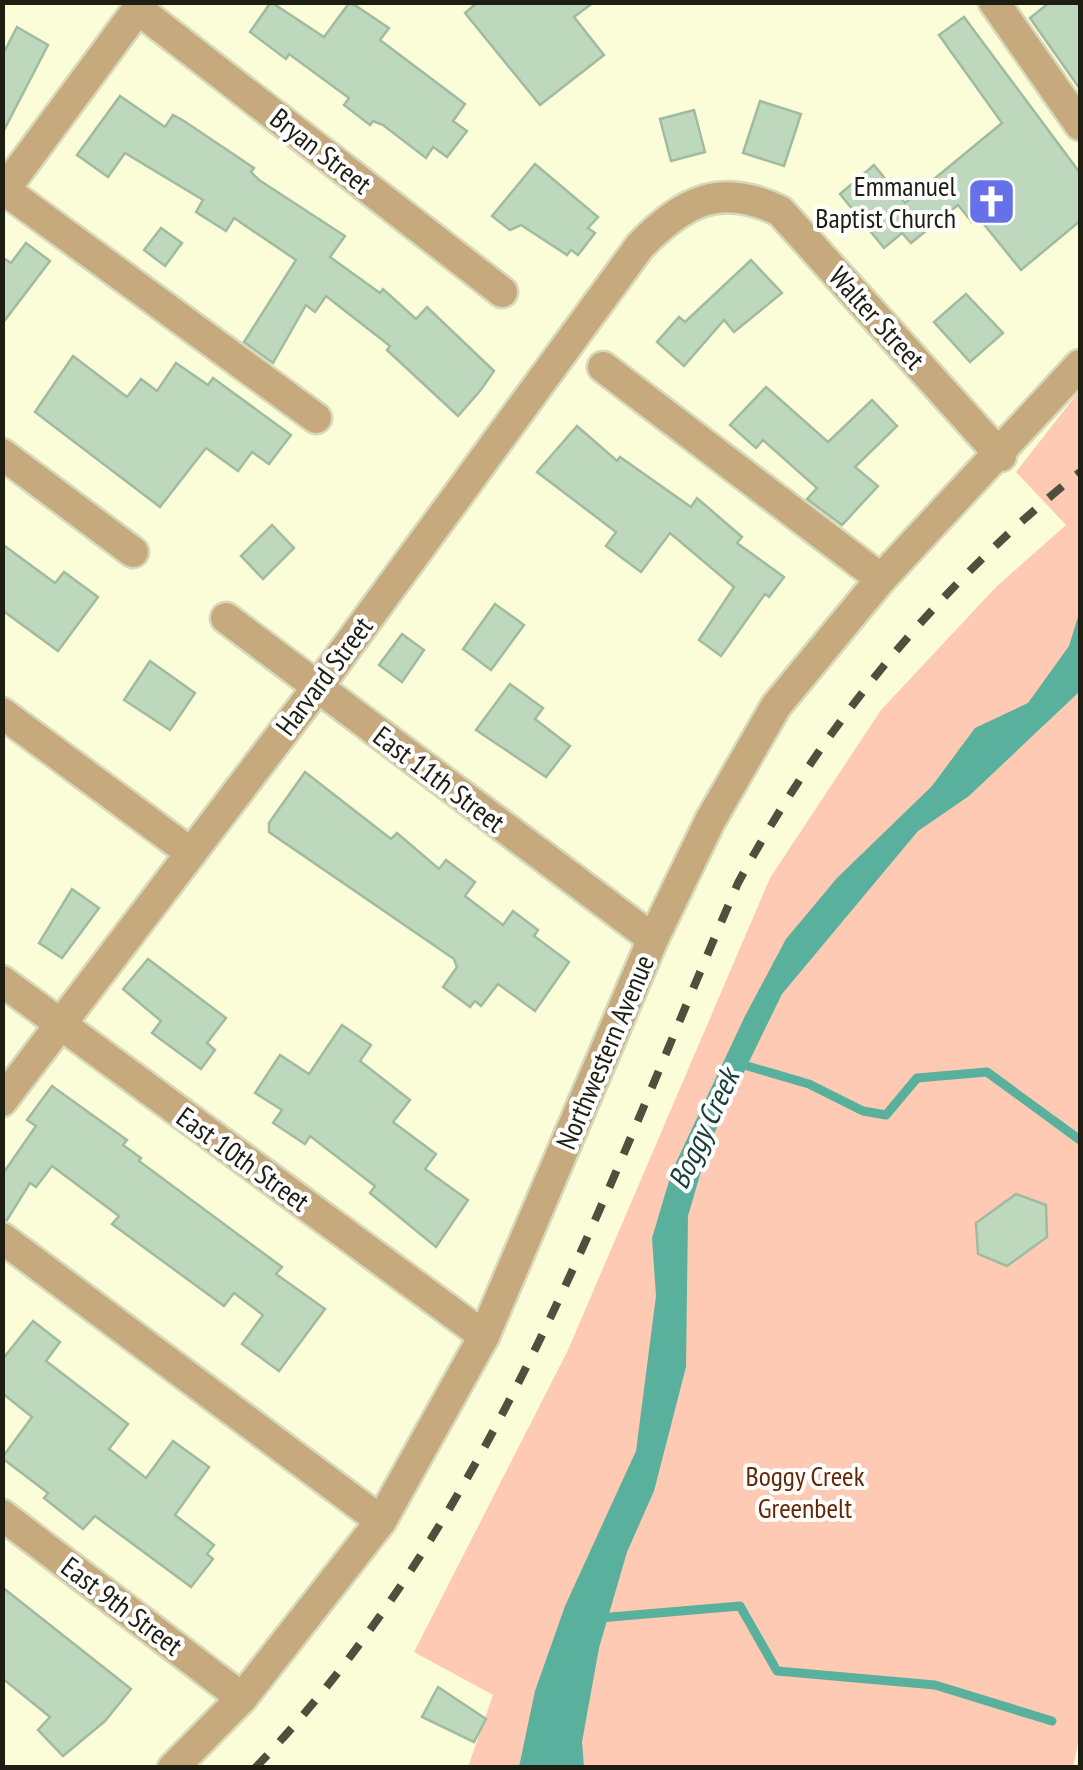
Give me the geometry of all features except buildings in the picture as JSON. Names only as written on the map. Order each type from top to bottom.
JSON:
[{"type":"street","points":[[994,2],[1080,124]]},
{"type":"street","points":[[141,6],[3,191],[316,418]]},
{"type":"street","name":"Bryan Street","points":[[141,6],[502,292]]},
{"type":"street","name":"Walter Street","points":[[640,246],[689,205],[724,195],[755,198],[780,211],[1001,456]]},
{"type":"street","name":"Harvard Street","points":[[2,1101],[317,688],[640,246]]},
{"type":"street","name":"Northwestern Avenue","points":[[173,1768],[242,1698],[381,1521],[484,1336],[653,939],[710,820],[776,706],[881,580],[1001,456],[1080,365]]},
{"type":"street","points":[[603,367],[881,580]]},
{"type":"street","points":[[2,454],[133,552]]},
{"type":"street","name":"East 11th Street","points":[[226,618],[653,939]]},
{"type":"street","points":[[2,713],[190,853]]},
{"type":"street","name":"East 10th Street","points":[[2,982],[484,1336]]},
{"type":"street","points":[[2,1238],[381,1521]]},
{"type":"street","name":"East 9th Street","points":[[2,1514],[242,1698]]},
{"type":"green space","name":"Boggy Creek Greenbelt","points":[[1080,390],[1080,1734],[1073,1767],[468,1767],[493,1695],[414,1652],[568,1350],[770,878],[881,710],[996,587],[1066,525],[1016,472]]},
{"type":"water","name":"Boggy Creek","points":[[1080,610],[1078,693],[969,796],[918,831],[782,994],[709,1144],[688,1216],[686,1367],[654,1491],[627,1552],[599,1648],[582,1742],[584,1767],[519,1767],[535,1691],[565,1606],[636,1451],[656,1296],[652,1238],[672,1171],[745,1016],[786,939],[837,878],[932,786],[975,728],[1028,703],[1069,646]]},
{"type":"waterway","name":"Boggy Creek","points":[[737,1063],[809,1084],[863,1111],[886,1115],[917,1078],[987,1072],[1080,1140]]},
{"type":"waterway","points":[[599,1618],[740,1606],[777,1671],[935,1685],[1052,1721]]},
{"type":"railway","points":[[255,1768],[338,1672],[412,1569],[477,1461],[536,1348],[589,1233],[738,883],[772,824],[888,660],[979,562],[1080,472]]},
{"type":"place","name":"Emmanuel Baptist Church","points":[[991,202]]}]
